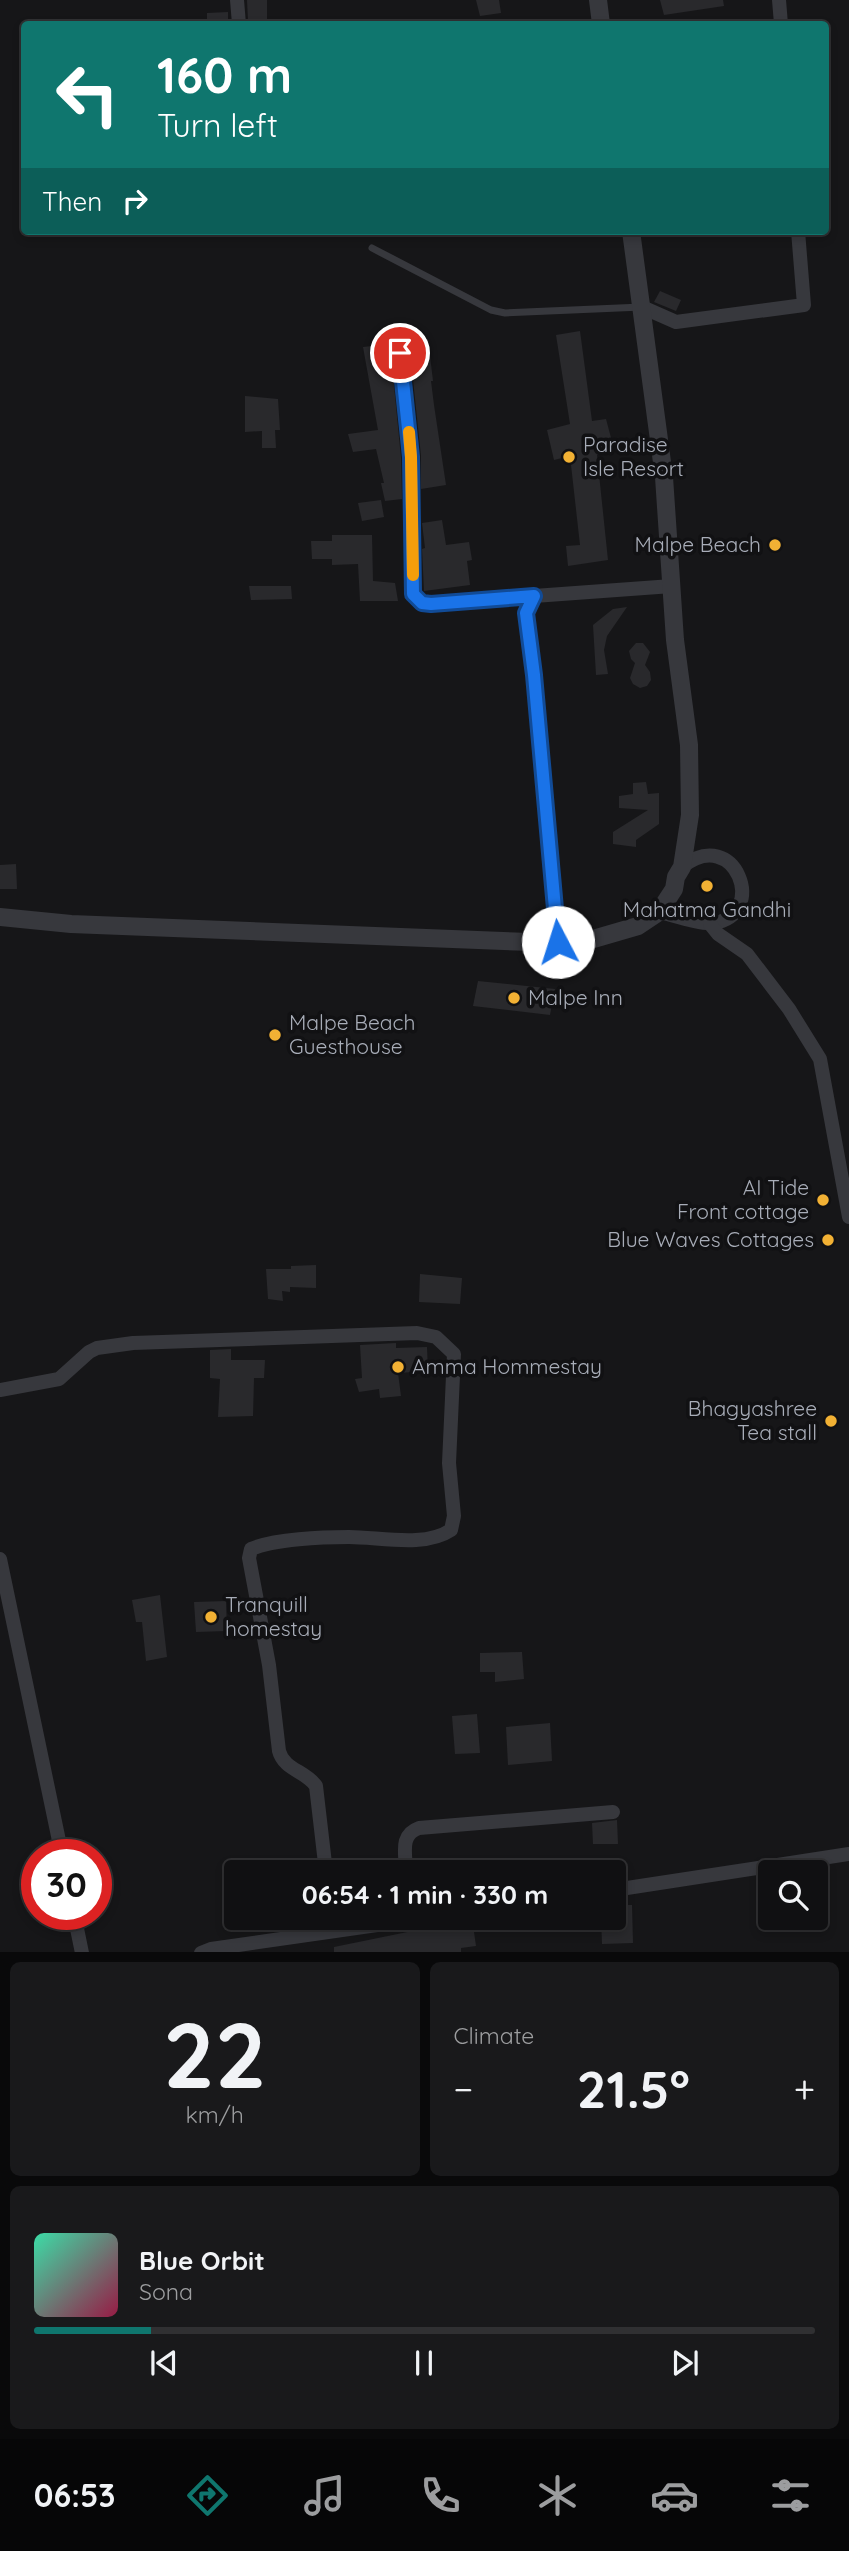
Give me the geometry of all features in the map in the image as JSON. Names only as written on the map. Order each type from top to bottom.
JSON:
[{"type":"street","points":[[237,0],[239,21]]},
{"type":"street","points":[[598,0],[601,21]]},
{"type":"street","points":[[779,0],[782,21]]},
{"type":"street","points":[[632,235],[664,477],[675,640],[689,745],[690,815],[682,867]]},
{"type":"street","points":[[642,307],[676,323],[804,305],[797,235]]},
{"type":"street","points":[[398,330],[411,457],[413,594],[422,603],[671,586]]},
{"type":"street","points":[[534,596],[526,613],[558,942]]},
{"type":"street","points":[[689,918],[676,900],[674,889],[676,877],[682,867],[702,856],[726,859],[740,876],[742,897],[731,916],[710,924]]},
{"type":"street","points":[[0,917],[71,924],[583,942],[638,926],[659,912],[674,889]]},
{"type":"street","points":[[659,912],[710,924],[718,934],[747,954],[789,1009],[820,1059],[849,1217]]},
{"type":"street","points":[[0,1390],[60,1379],[97,1348],[133,1343],[417,1333],[436,1337],[454,1354],[449,1463],[454,1516],[451,1530],[443,1535],[416,1540],[345,1537],[264,1544],[251,1549],[249,1558],[269,1665],[279,1751],[282,1761],[309,1778],[316,1786],[325,1860]]},
{"type":"street","points":[[0,1559],[59,1839]]},
{"type":"street","points":[[406,1860],[405,1838],[409,1832],[419,1828],[613,1812]]},
{"type":"street","points":[[626,1887],[849,1854]]},
{"type":"street","points":[[77,1930],[82,1952]]},
{"type":"street","points":[[201,1952],[307,1930]]},
{"type":"lane","points":[[372,248],[491,310],[505,313],[642,307]]},
{"type":"building","points":[[247,0],[267,0],[267,20],[248,21]]},
{"type":"building","points":[[476,0],[499,0],[501,13],[480,16]]},
{"type":"building","points":[[660,0],[723,0],[724,6],[664,15]]},
{"type":"building","points":[[228,12],[228,21],[207,21],[207,13]]},
{"type":"building","points":[[660,291],[681,300],[676,311],[654,302]]},
{"type":"building","points":[[580,331],[592,421],[606,419],[614,449],[597,455],[608,560],[568,566],[566,546],[580,545],[570,456],[554,460],[547,430],[570,424],[556,335]]},
{"type":"building","points":[[428,339],[431,381],[446,485],[421,489],[421,456],[409,341]]},
{"type":"building","points":[[390,344],[401,458],[402,499],[385,501],[376,449],[353,452],[348,434],[378,430],[363,347]]},
{"type":"building","points":[[245,396],[278,399],[280,430],[275,430],[276,448],[262,448],[262,431],[245,432]]},
{"type":"building","points":[[381,500],[384,517],[362,521],[358,503]]},
{"type":"building","points":[[442,520],[446,545],[469,542],[472,560],[467,561],[470,585],[424,591],[422,549],[425,548],[422,523]]},
{"type":"building","points":[[332,535],[372,535],[373,581],[395,583],[398,601],[360,601],[358,564],[332,565],[332,559],[312,559],[311,541],[332,541]]},
{"type":"building","points":[[249,586],[291,586],[292,599],[251,600]]},
{"type":"building","points":[[627,607],[607,636],[604,650],[608,674],[596,675],[593,625],[613,609]]},
{"type":"building","points":[[636,643],[643,643],[650,652],[645,665],[651,680],[647,686],[640,688],[633,684],[630,678],[635,663],[629,651]]},
{"type":"building","points":[[646,782],[648,794],[659,793],[659,824],[636,840],[636,847],[613,844],[613,832],[648,810],[619,808],[619,796],[633,794],[633,783]]},
{"type":"building","points":[[16,864],[17,889],[0,889],[0,865]]},
{"type":"building","name":"Malpe Inn","points":[[478,981],[555,989],[550,1015],[473,1006]]},
{"type":"building","points":[[316,1265],[316,1288],[290,1287],[290,1292],[282,1291],[283,1301],[268,1299],[266,1269]]},
{"type":"building","points":[[420,1274],[462,1278],[460,1304],[419,1302]]},
{"type":"building","points":[[396,1343],[396,1348],[427,1347],[428,1371],[398,1373],[401,1396],[380,1398],[379,1389],[359,1392],[355,1379],[362,1378],[360,1345]]},
{"type":"building","points":[[231,1349],[231,1360],[265,1360],[264,1378],[254,1378],[253,1416],[218,1417],[220,1379],[210,1378],[210,1350]]},
{"type":"building","points":[[160,1595],[167,1657],[146,1661],[142,1622],[136,1622],[132,1600]]},
{"type":"building","name":"Tranquill homestay","points":[[226,1601],[227,1631],[196,1632],[194,1602]]},
{"type":"building","points":[[522,1652],[524,1679],[495,1682],[495,1672],[480,1672],[480,1653]]},
{"type":"building","points":[[477,1714],[480,1753],[455,1754],[452,1716]]},
{"type":"building","points":[[550,1723],[552,1761],[508,1765],[506,1727]]},
{"type":"building","points":[[617,1820],[618,1844],[593,1844],[592,1823]]},
{"type":"building","points":[[626,1905],[632,1905],[633,1943],[602,1944],[601,1930],[626,1930]]},
{"type":"building","points":[[417,1930],[474,1930],[476,1946],[461,1948],[461,1952],[334,1952],[334,1947]]},
{"type":"slow traffic","points":[[409,432],[413,575]]},
{"type":"place","name":"Paradise Isle Resort","points":[[569,457]]},
{"type":"place","name":"Malpe Beach","points":[[775,545]]},
{"type":"place","name":"Mahatma Gandhi","points":[[707,886]]},
{"type":"place","name":"Malpe Inn","points":[[514,998]]},
{"type":"place","name":"Malpe Beach Guesthouse","points":[[275,1035]]},
{"type":"place","name":"AI Tide Front cottage","points":[[823,1200]]},
{"type":"place","name":"Blue Waves Cottages","points":[[828,1240]]},
{"type":"place","name":"Amma Hommestay","points":[[398,1367]]},
{"type":"place","name":"Bhagyashree Tea stall","points":[[831,1421]]},
{"type":"place","name":"Tranquill homestay","points":[[211,1617]]},
{"type":"route","points":[[400,353],[411,457],[413,594],[422,603],[431,604],[534,596],[526,613],[558,942]]}]
